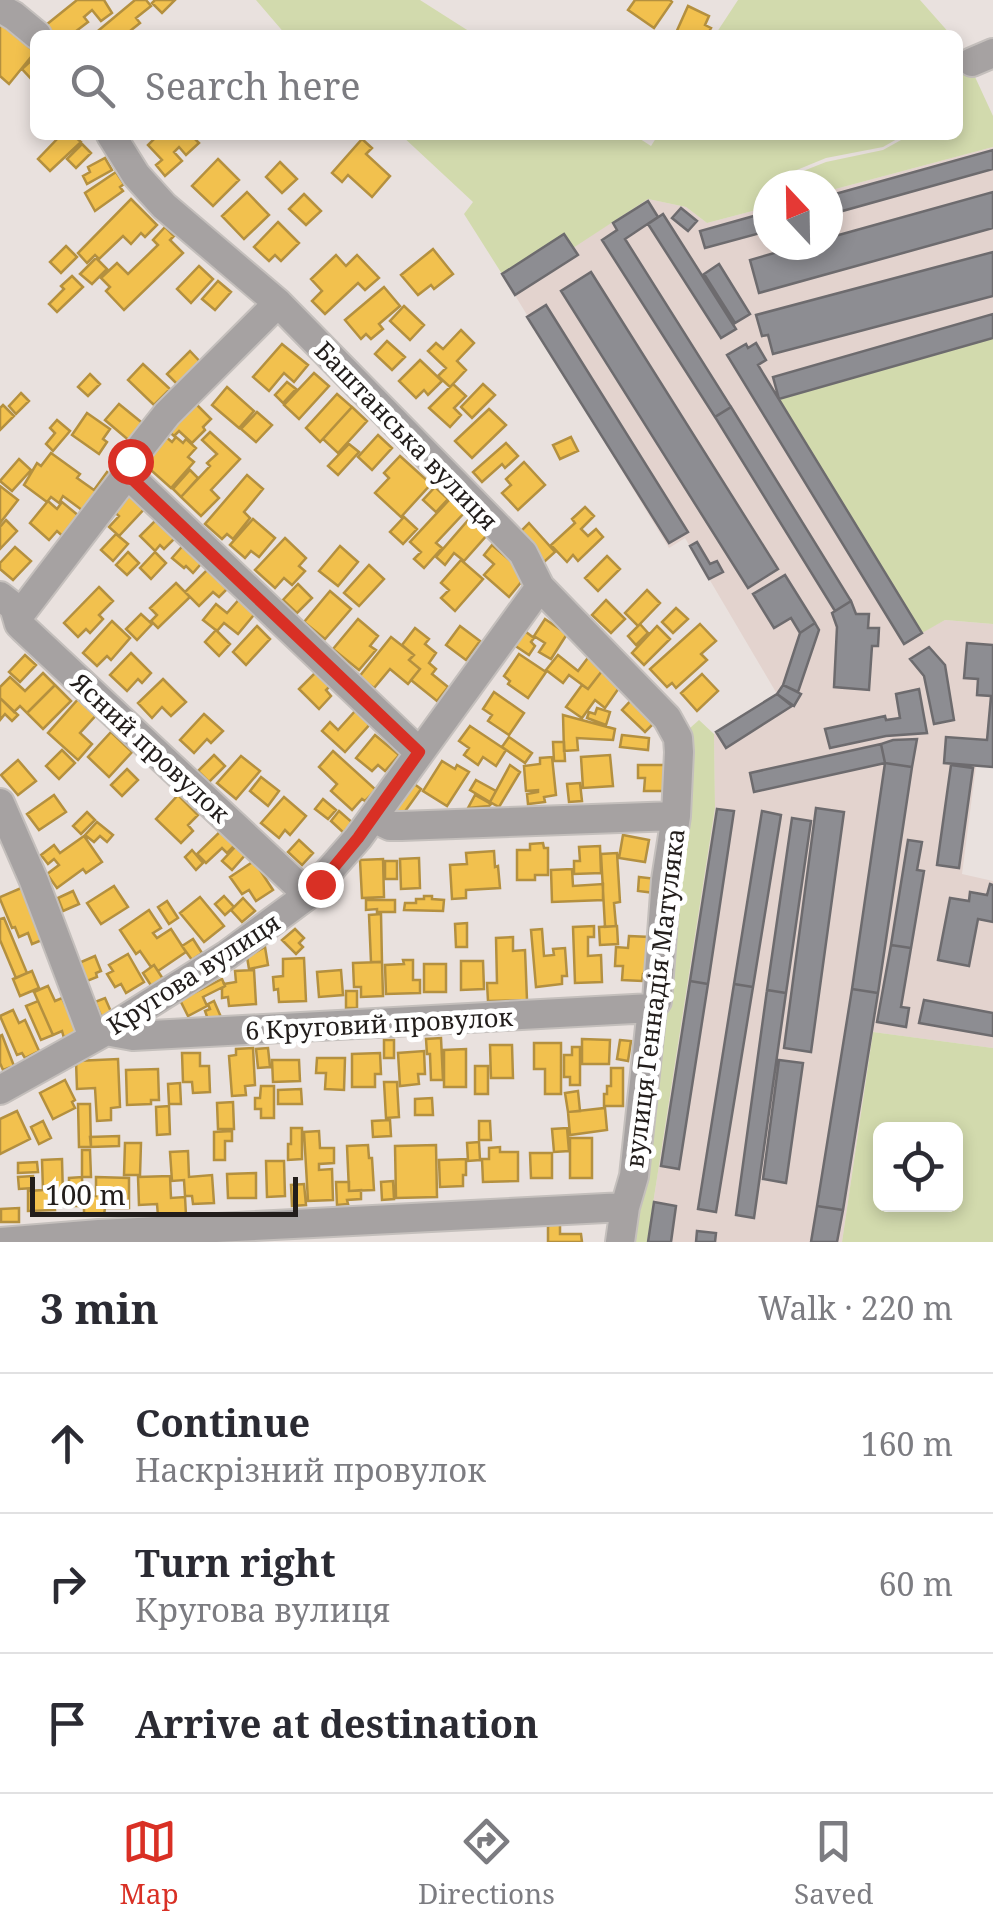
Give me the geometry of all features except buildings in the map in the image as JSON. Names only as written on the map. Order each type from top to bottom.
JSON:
[{"type":"street","points":[[0,8],[30,30]]},
{"type":"street","name":"Баштанська вулиця","points":[[114,140],[136,176],[164,206],[278,302],[523,553],[540,587],[667,718],[678,738],[679,752]]},
{"type":"street","points":[[9,607],[122,481],[130,461],[167,414],[278,302]]},
{"type":"street","points":[[125,472],[419,752]]},
{"type":"street","name":"Кругова вулиця","points":[[0,1090],[228,955],[308,895],[358,838],[540,587]]},
{"type":"street","name":"Ясний провулок","points":[[9,607],[23,628],[308,895]]},
{"type":"street","name":"вулиця Геннадія Матуляка","points":[[620,1242],[634,1176],[652,1008],[657,1001],[679,752]]},
{"type":"street","points":[[0,803],[99,1034]]},
{"type":"street","points":[[373,818],[390,826],[401,826],[676,816]]},
{"type":"street","points":[[0,875],[29,870]]},
{"type":"street","name":"6 Круговий провулок","points":[[99,1034],[133,1036],[652,1008]]},
{"type":"street","points":[[0,1242],[625,1207]]},
{"type":"shaded area","points":[[993,147],[993,338],[780,400],[922,632],[945,620],[993,624],[993,767],[976,766],[962,874],[993,881],[993,1048],[873,1032],[842,1242],[647,1242],[715,808],[714,734],[777,694],[685,538],[669,548],[502,274],[564,234],[573,247],[648,199],[686,207],[707,223],[753,211],[753,260],[843,260],[843,187]]},
{"type":"green space","points":[[256,0],[420,0],[467,30],[282,30]]},
{"type":"green space","points":[[738,0],[920,0],[947,30],[718,30]]},
{"type":"green space","points":[[970,66],[993,116],[993,147],[843,187],[843,170],[806,170],[883,150],[901,140],[963,140],[963,70]]},
{"type":"green space","points":[[406,140],[642,140],[651,146],[655,140],[895,140],[883,147],[826,158],[797,170],[753,170],[753,211],[707,223],[686,207],[648,199],[573,248],[564,235],[502,274],[464,214],[473,202]]},
{"type":"green space","points":[[993,338],[993,624],[945,620],[922,633],[779,399]]},
{"type":"green space","points":[[699,720],[714,734],[715,808],[647,1242],[627,1242],[681,736]]},
{"type":"green space","points":[[873,1032],[993,1048],[993,1242],[842,1242]]},
{"type":"route","points":[[130,461],[125,472],[419,752],[320,884]]}]
